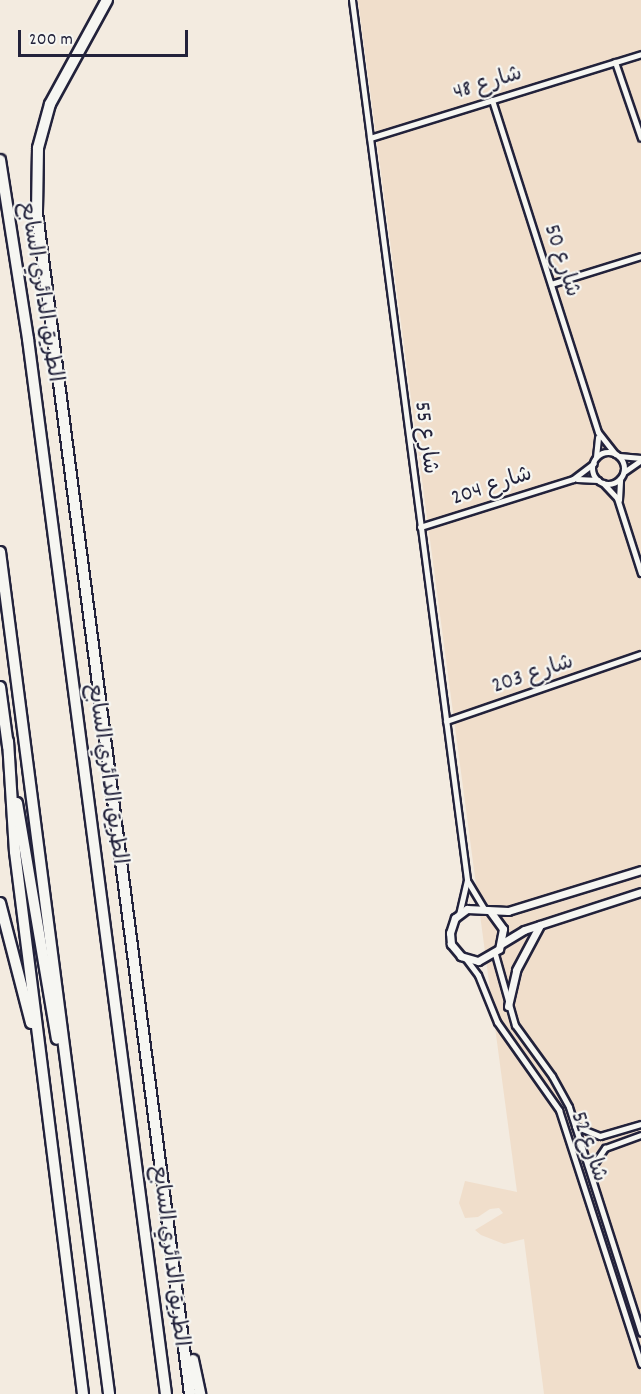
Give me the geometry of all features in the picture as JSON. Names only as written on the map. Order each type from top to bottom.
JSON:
[{"type":"highway","points":[[107,0],[51,104],[38,148],[37,213],[180,1298],[190,1394]]},
{"type":"highway","name":"الطريق الدائري السابع","points":[[0,160],[28,339],[166,1394]]},
{"type":"highway","points":[[0,552],[109,1394]]},
{"type":"highway","points":[[0,687],[52,1018],[70,1095]]},
{"type":"highway","points":[[8,741],[15,852],[83,1394]]},
{"type":"highway","points":[[0,903],[43,1082]]},
{"type":"highway","points":[[149,1254],[173,1394]]},
{"type":"highway","points":[[180,1298],[200,1394]]},
{"type":"street","name":"شارع 55","points":[[352,0],[467,880],[459,914]]},
{"type":"street","name":"شارع 48","points":[[370,138],[641,54]]},
{"type":"street","points":[[615,62],[641,138]]},
{"type":"street","name":"شارع 50","points":[[492,100],[598,432],[617,455]]},
{"type":"street","points":[[551,284],[641,256]]},
{"type":"street","name":"شارع 50","points":[[598,432],[595,461],[601,482]]},
{"type":"street","points":[[595,461],[605,453],[641,459]]},
{"type":"street","points":[[617,455],[622,476],[619,504]]},
{"type":"street","points":[[622,476],[641,459]]},
{"type":"street","name":"شارع 204","points":[[420,527],[573,479],[595,461]]},
{"type":"street","name":"شارع 204","points":[[573,479],[601,482],[622,476]]},
{"type":"street","points":[[601,482],[619,504],[641,573]]},
{"type":"street","name":"شارع 203","points":[[631,661],[641,654]]},
{"type":"street","name":"شارع 203","points":[[446,721],[631,661],[641,660]]},
{"type":"street","points":[[641,870],[515,909],[459,914],[450,928],[450,938],[457,953],[466,959],[478,961],[495,954],[501,944],[540,924],[641,892]]},
{"type":"street","name":"شارع 55","points":[[467,880],[487,910]]},
{"type":"street","points":[[487,910],[500,922],[501,944]]},
{"type":"street","points":[[508,1006],[516,970],[540,924]]},
{"type":"street","name":"شارع 52","points":[[495,954],[508,1006],[522,1037],[561,1091],[575,1126],[641,1333]]},
{"type":"street","name":"شارع 52","points":[[466,959],[478,975],[497,1022],[559,1110],[641,1364]]},
{"type":"street","points":[[575,1126],[600,1136],[641,1124]]},
{"type":"street","points":[[590,1172],[604,1148],[641,1134]]},
{"type":"shaded area","points":[[358,0],[641,0],[641,1394],[544,1394],[524,1239],[504,1244],[481,1235],[475,1230],[503,1213],[499,1208],[490,1209],[478,1217],[465,1218],[459,1203],[465,1181],[517,1192]]}]
